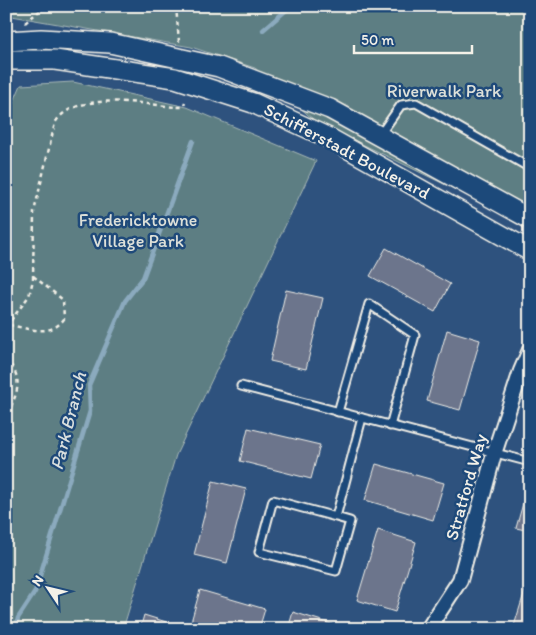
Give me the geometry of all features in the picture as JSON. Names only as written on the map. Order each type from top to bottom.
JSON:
[{"type":"main road","name":"Schifferstadt Boulevard","points":[[6,41],[41,39],[110,43],[219,67],[330,109],[530,220]]},
{"type":"main road","name":"Schifferstadt Boulevard","points":[[6,60],[55,60],[175,78],[253,102],[331,139],[530,250]]},
{"type":"street","name":"Stratford Way","points":[[428,629],[460,580],[494,454],[521,371],[530,350]]},
{"type":"lane","points":[[379,137],[401,105],[416,103],[530,168]]},
{"type":"lane","points":[[338,412],[369,304],[415,335],[390,426]]},
{"type":"lane","points":[[242,386],[530,462]]},
{"type":"lane","points":[[336,517],[362,418]]},
{"type":"lane","points":[[273,500],[336,517],[350,521],[336,571],[259,552],[273,500]]},
{"type":"path","points":[[23,25],[45,6]]},
{"type":"path","points":[[176,6],[179,44]]},
{"type":"path","points":[[33,276],[62,300],[64,319],[58,327],[46,331],[7,326],[29,296],[33,276],[34,212],[53,131],[61,114],[72,107],[88,103],[122,102],[183,107],[185,102]]},
{"type":"path","points":[[6,359],[18,379],[18,387],[6,418]]},
{"type":"green space","name":"Riverwalk Park","points":[[6,6],[530,6],[530,226],[315,121],[255,68],[191,47],[6,15]]},
{"type":"green space","name":"Fredericktowne Village Park","points":[[73,82],[187,107],[316,161],[176,455],[123,629],[6,629],[6,120],[21,85]]},
{"type":"building","points":[[386,248],[450,284],[435,312],[370,276]]},
{"type":"building","points":[[286,290],[323,298],[306,369],[270,361]]},
{"type":"building","points":[[447,330],[480,340],[460,410],[427,401]]},
{"type":"building","points":[[248,428],[320,445],[311,479],[240,461]]},
{"type":"building","points":[[376,464],[444,483],[433,520],[365,500]]},
{"type":"building","points":[[213,481],[246,489],[227,563],[194,555]]},
{"type":"building","points":[[526,493],[530,493],[530,531],[516,528]]},
{"type":"building","points":[[378,530],[416,542],[395,612],[357,600]]},
{"type":"building","points":[[527,584],[530,584],[530,629],[513,629]]},
{"type":"building","points":[[200,590],[265,609],[259,629],[189,629]]},
{"type":"building","points":[[293,612],[338,626],[338,629],[288,629]]},
{"type":"building","points":[[144,615],[179,626],[179,629],[140,629]]},
{"type":"waterway","name":"Park Branch","points":[[263,30],[291,6]]},
{"type":"waterway","name":"Park Branch","points":[[16,629],[18,618],[35,592],[90,411],[89,385],[125,301],[143,278],[193,141]]}]
